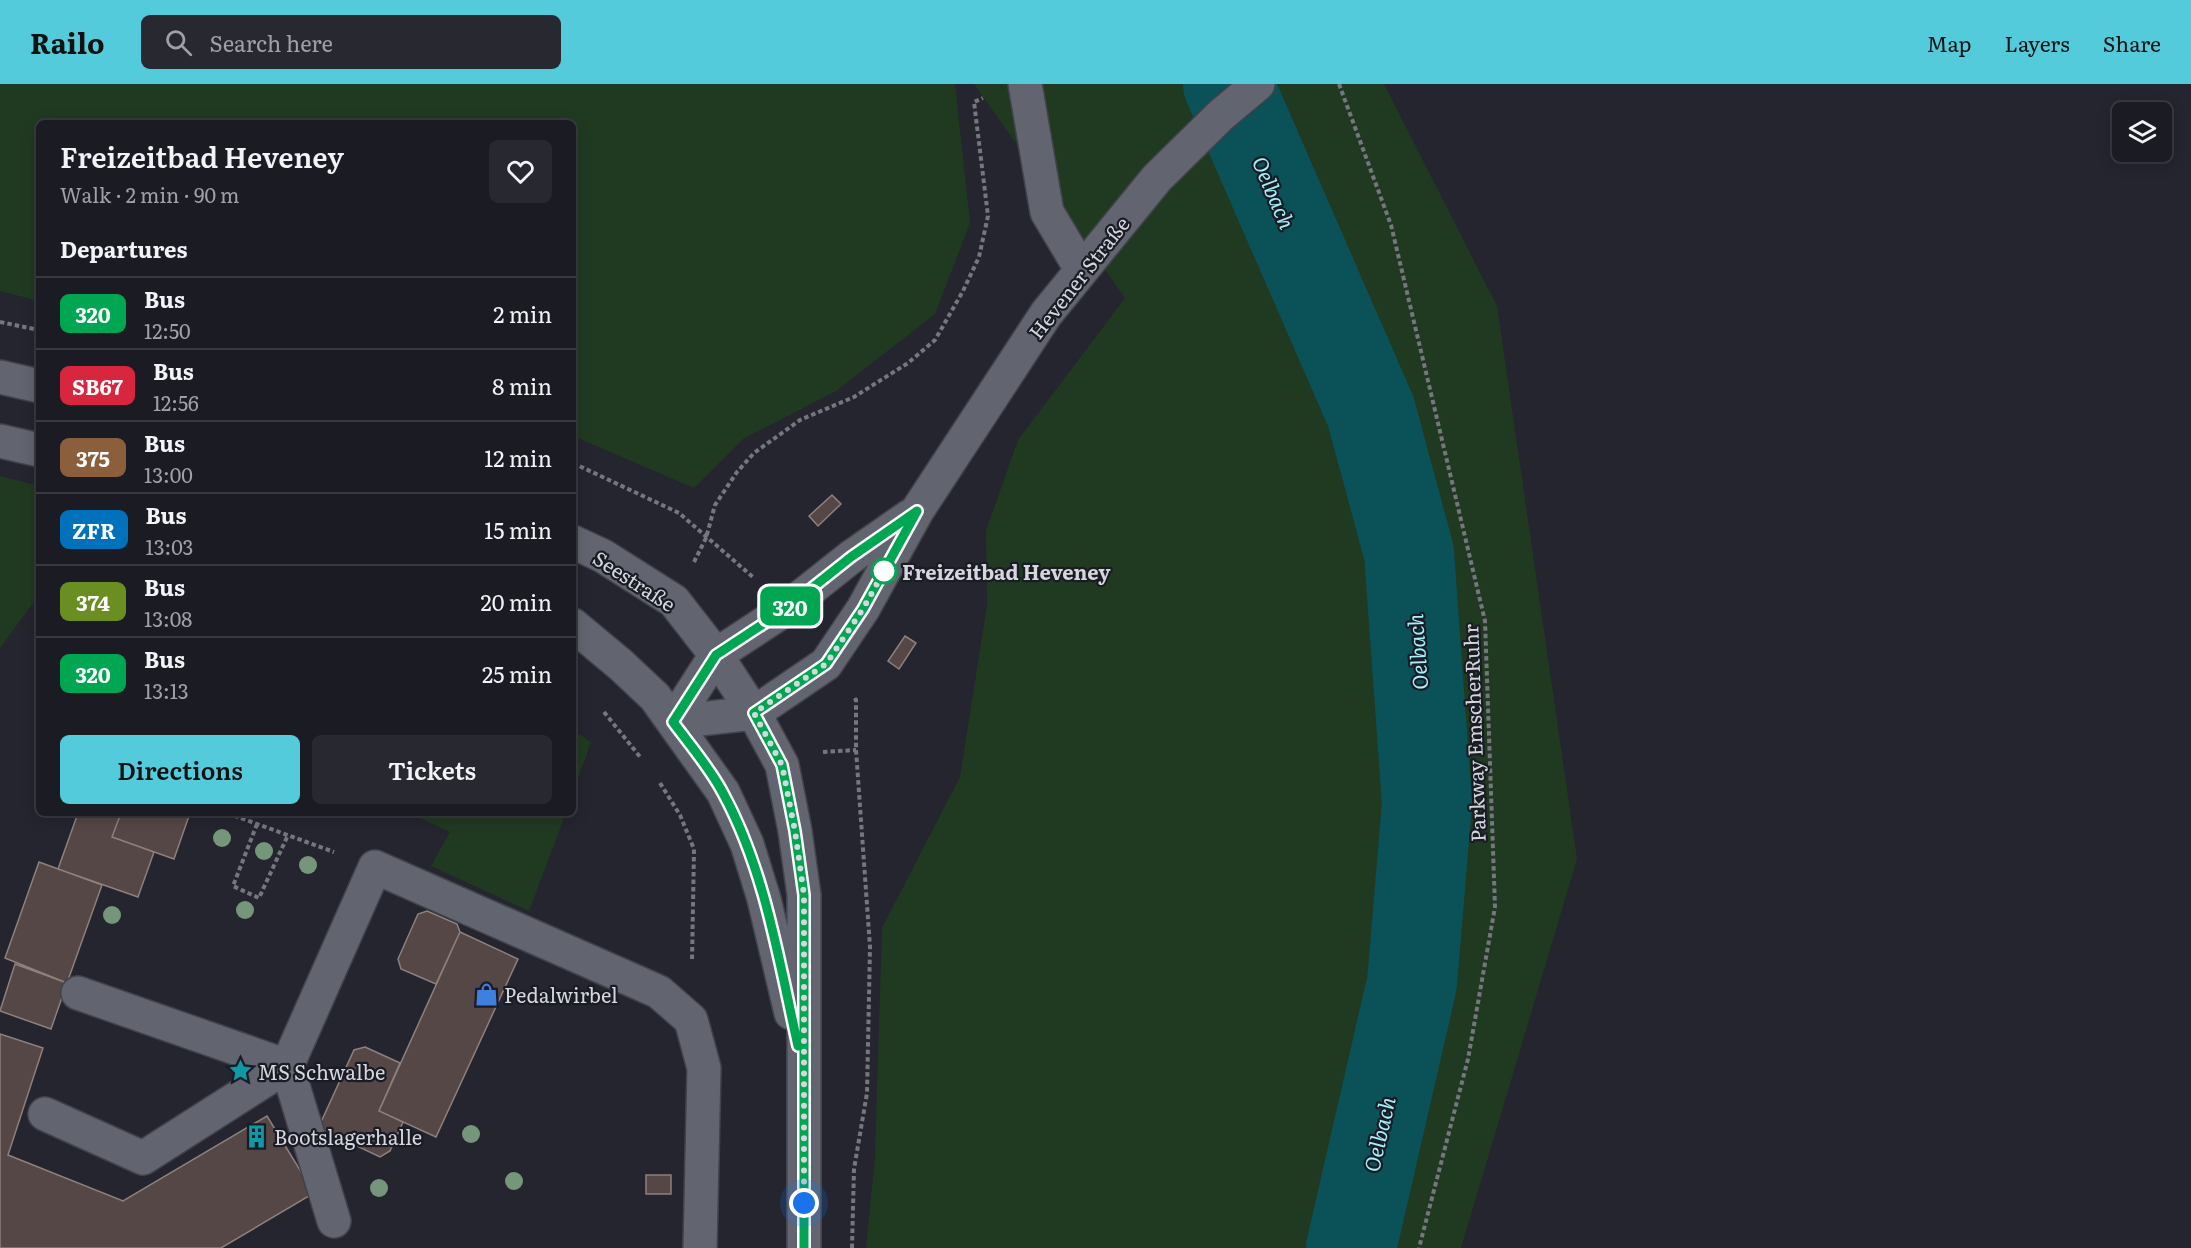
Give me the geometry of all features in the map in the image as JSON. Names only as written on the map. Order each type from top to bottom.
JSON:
[{"type":"street","name":"Hevener Straße","points":[[754,713],[826,664],[863,609],[922,503],[1046,314],[1157,178],[1221,115],[1258,84]]},
{"type":"street","points":[[1026,85],[1047,212],[1081,269]]},
{"type":"street","points":[[0,377],[36,385]]},
{"type":"street","points":[[0,441],[36,449]]},
{"type":"street","points":[[673,722],[716,655],[783,611],[922,503]]},
{"type":"street","name":"Seestraße","points":[[576,543],[603,556],[674,601],[716,655],[754,713],[782,765],[795,831],[804,895],[803,1067]]},
{"type":"street","points":[[576,627],[621,664],[656,697],[723,792],[747,844],[764,899],[803,1067],[804,1248]]},
{"type":"street","points":[[673,722],[754,713]]},
{"type":"street","points":[[45,1114],[143,1158],[287,1066],[375,867],[659,992],[691,1020],[704,1068],[700,1248]]},
{"type":"street","points":[[78,993],[287,1066]]},
{"type":"street","points":[[287,1066],[334,1221]]},
{"type":"path","name":"Parkway EmscherRuhr","points":[[1339,84],[1391,225],[1485,621],[1495,907],[1468,1059],[1419,1248]]},
{"type":"path","points":[[706,538],[715,505],[737,472],[754,453],[800,420],[854,397],[908,363],[935,340],[979,257],[988,216],[974,102],[999,90],[1026,85]]},
{"type":"path","points":[[0,322],[36,329]]},
{"type":"path","points":[[576,465],[680,513],[706,538],[752,575]]},
{"type":"path","points":[[852,1248],[854,1169],[867,1092],[870,947],[856,750],[856,700]]},
{"type":"path","points":[[603,710],[644,761]]},
{"type":"path","points":[[657,778],[680,815],[694,849],[691,1020]]},
{"type":"path","points":[[235,816],[375,867]]},
{"type":"path","points":[[257,824],[232,886],[259,898],[288,835]]},
{"type":"green space","points":[[0,84],[955,84],[970,223],[935,314],[836,391],[743,439],[694,488],[576,437],[576,120],[36,120],[36,300],[0,291]]},
{"type":"green space","points":[[974,84],[1384,84],[1497,306],[1577,859],[1461,1248],[866,1248],[875,1158],[882,928],[960,777],[987,605],[986,531],[1018,440],[1125,298]]},
{"type":"green space","points":[[0,476],[36,485],[36,599],[0,648]]},
{"type":"green space","points":[[576,732],[591,742],[576,784]]},
{"type":"green space","points":[[415,816],[565,816],[529,911],[431,866],[450,832]]},
{"type":"building","points":[[832,495],[841,504],[818,526],[809,516]]},
{"type":"building","points":[[905,636],[916,643],[899,669],[888,661]]},
{"type":"building","points":[[77,816],[120,816],[112,837],[154,852],[138,897],[58,869]]},
{"type":"building","points":[[120,816],[189,816],[174,859],[112,837]]},
{"type":"building","points":[[39,862],[102,885],[67,983],[5,958]]},
{"type":"building","points":[[427,911],[457,924],[460,932],[436,984],[401,969],[398,959],[418,914]]},
{"type":"building","points":[[460,932],[518,959],[436,1137],[379,1111]]},
{"type":"building","points":[[15,964],[67,983],[51,1029],[0,1011]]},
{"type":"building","name":"Bootslagerhalle","points":[[0,1034],[43,1048],[8,1155],[123,1201],[267,1116],[314,1193],[221,1248],[0,1248]]},
{"type":"building","points":[[365,1047],[400,1063],[379,1111],[403,1122],[390,1151],[380,1157],[325,1131],[321,1122],[354,1050]]},
{"type":"building","points":[[646,1175],[671,1175],[671,1194],[646,1194]]},
{"type":"waterway","name":"Oelbach","points":[[1228,84],[1371,412],[1409,553],[1427,803],[1412,983],[1351,1248]]},
{"type":"bus line","name":"320","points":[[798,1046],[764,899],[747,844],[723,792],[673,722],[716,655],[783,611],[851,557],[917,511],[863,609],[826,664],[754,713],[782,765],[795,831],[804,895],[804,1248]]},
{"type":"place","name":"Freizeitbad Heveney","points":[[884,571]]},
{"type":"place","name":"Pedalwirbel","points":[[486,994]]},
{"type":"place","name":"MS Schwalbe","points":[[240,1071]]},
{"type":"place","name":"Bootslagerhalle","points":[[256,1136]]},
{"type":"route","points":[[804,1203],[804,895],[795,831],[782,765],[754,713],[826,664],[863,609],[884,571]]}]
